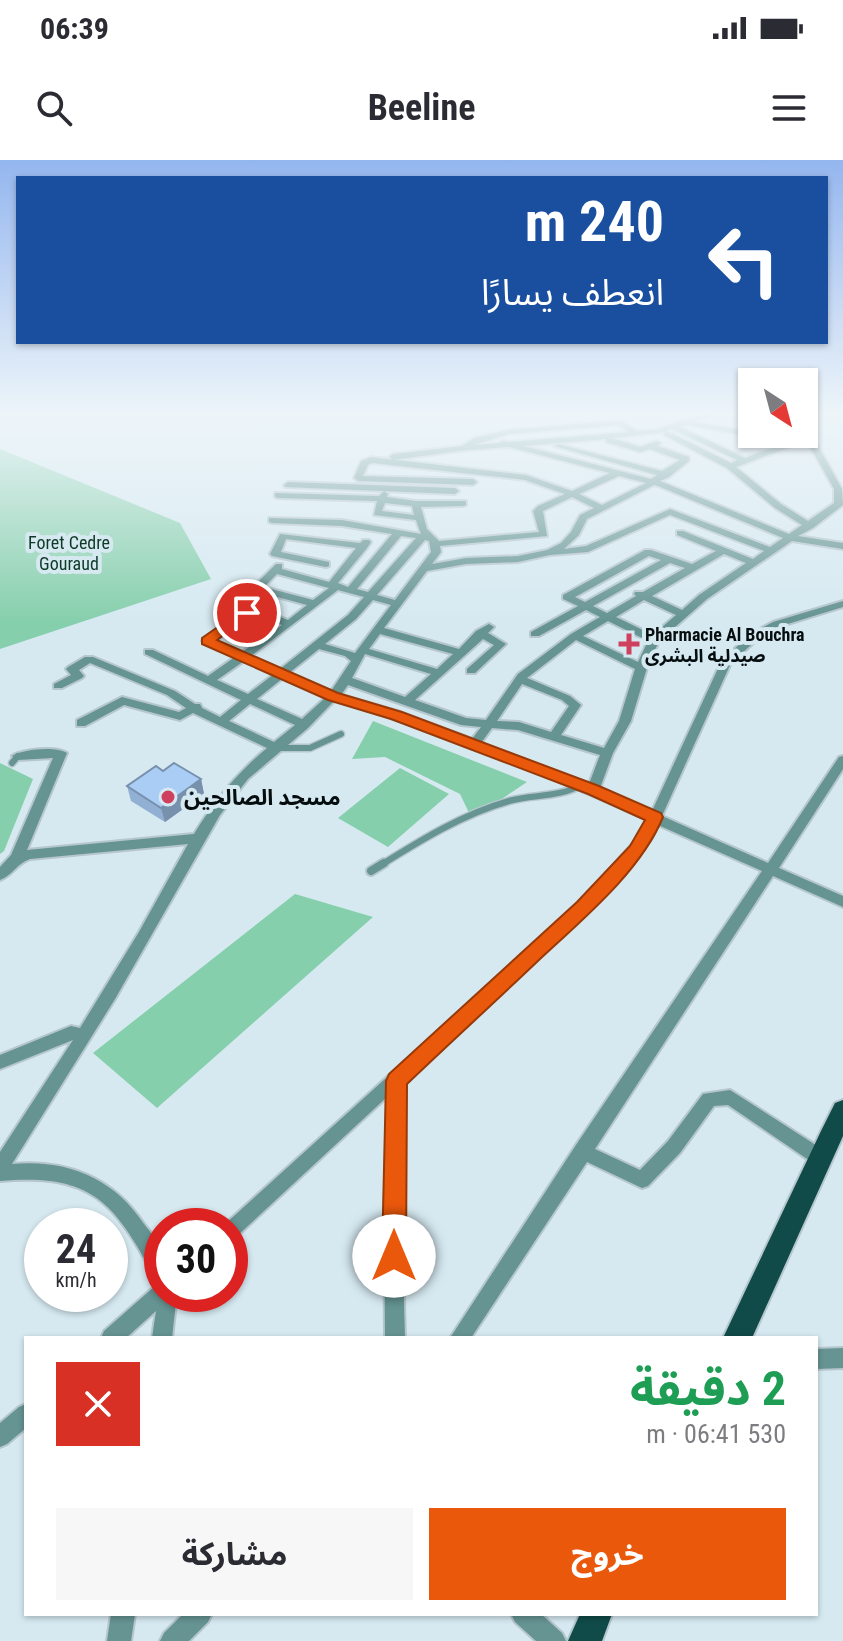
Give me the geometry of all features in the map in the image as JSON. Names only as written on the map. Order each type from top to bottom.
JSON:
[{"type":"main road","points":[[738,1336],[763,1289],[819,1157],[843,1111]]},
{"type":"main road","points":[[585,1641],[595,1616]]},
{"type":"street","points":[[288,485],[318,482]]},
{"type":"street","points":[[320,482],[352,488],[469,492],[417,511],[377,513]]},
{"type":"street","points":[[346,497],[356,482]]},
{"type":"street","points":[[0,1170],[84,1036],[198,838],[229,793],[333,696],[396,603],[436,552],[423,530],[417,511],[387,487],[371,482]]},
{"type":"street","points":[[211,679],[289,624],[334,586],[364,546],[389,482]]},
{"type":"street","points":[[543,482],[601,508]]},
{"type":"street","points":[[272,520],[325,521],[431,540],[544,534],[538,511],[541,508],[599,482]]},
{"type":"street","points":[[651,482],[792,538],[843,546]]},
{"type":"street","points":[[751,482],[784,514],[810,526]]},
{"type":"street","points":[[587,788],[625,721],[641,668],[654,640],[682,614],[841,505],[834,482]]},
{"type":"street","points":[[546,553],[570,542],[580,529],[583,517],[654,483]]},
{"type":"street","points":[[278,495],[346,497],[387,487]]},
{"type":"street","points":[[423,569],[588,549],[670,512],[772,551]]},
{"type":"street","points":[[828,514],[843,517]]},
{"type":"street","points":[[351,590],[399,532]]},
{"type":"street","points":[[680,533],[755,563]]},
{"type":"street","points":[[326,564],[275,554],[283,536],[364,546]]},
{"type":"street","points":[[221,722],[318,645],[431,540]]},
{"type":"street","points":[[311,580],[343,542]]},
{"type":"street","points":[[474,745],[520,679],[575,636],[724,550]]},
{"type":"street","points":[[654,640],[567,597],[646,553],[693,568]]},
{"type":"street","points":[[286,556],[240,605],[289,624]]},
{"type":"street","points":[[535,634],[670,559]]},
{"type":"street","points":[[275,570],[396,603]]},
{"type":"street","points":[[603,576],[682,614]]},
{"type":"street","points":[[257,588],[314,604]]},
{"type":"street","points":[[272,618],[295,599]]},
{"type":"street","points":[[248,1215],[584,907],[636,850],[647,835],[726,662],[756,635],[777,624],[843,604]]},
{"type":"street","points":[[252,611],[206,639],[242,658],[333,696],[396,715],[587,788],[843,902]]},
{"type":"street","points":[[378,630],[458,652]]},
{"type":"street","points":[[409,700],[484,630],[501,643],[471,671]]},
{"type":"street","points":[[575,636],[641,668]]},
{"type":"street","points":[[318,645],[436,672]]},
{"type":"street","points":[[149,652],[304,725]]},
{"type":"street","points":[[58,686],[78,676],[72,669],[89,659],[171,693],[221,722],[276,748]]},
{"type":"street","points":[[520,679],[566,698],[575,705],[554,737]]},
{"type":"street","points":[[346,680],[465,722],[519,726],[607,753]]},
{"type":"street","points":[[81,723],[122,701],[140,706],[151,704],[180,716],[196,707]]},
{"type":"street","points":[[0,875],[17,858],[61,753],[15,759]]},
{"type":"street","points":[[461,1336],[843,760]]},
{"type":"street","points":[[17,858],[198,838]]},
{"type":"street","points":[[0,1062],[71,1033],[84,1036]]},
{"type":"street","points":[[395,1336],[396,1081]]},
{"type":"street","points":[[582,1151],[642,1180],[674,1147],[709,1099],[730,1097],[819,1157]]},
{"type":"street","points":[[0,1170],[34,1167],[71,1173],[103,1190],[144,1239]]},
{"type":"street","points":[[113,1336],[144,1309]]},
{"type":"street","points":[[162,1336],[166,1312]]},
{"type":"street","points":[[818,1359],[843,1358]]},
{"type":"street","points":[[0,1437],[24,1416]]},
{"type":"street","points":[[119,1641],[123,1616]]},
{"type":"street","points":[[172,1641],[198,1616]]},
{"type":"street","points":[[525,1616],[554,1641]]},
{"type":"lane","points":[[276,748],[310,751],[341,734]]},
{"type":"lane","points":[[371,871],[448,823],[512,800],[567,795],[587,788]]},
{"type":"green space","name":"Foret Cedre Gouraud","points":[[0,482],[81,482],[180,523],[211,579],[0,649]]},
{"type":"green space","points":[[373,721],[527,782],[472,819],[460,794],[385,757],[352,759]]},
{"type":"green space","points":[[0,763],[33,779],[4,851],[0,854]]},
{"type":"green space","points":[[400,768],[449,794],[388,847],[338,818]]},
{"type":"green space","points":[[295,894],[373,917],[157,1108],[93,1053]]},
{"type":"building","points":[[174,763],[201,779],[161,808],[127,786],[156,766],[163,771]]},
{"type":"place","name":"Pharmacie Al Bouchra صيدلية البشرى","points":[[629,644]]},
{"type":"place","name":"مسجد الصالحين","points":[[168,797]]},
{"type":"route","points":[[247,613],[207,641],[333,696],[396,715],[593,790],[655,817],[636,850],[584,907],[396,1081],[394,1256]]}]
